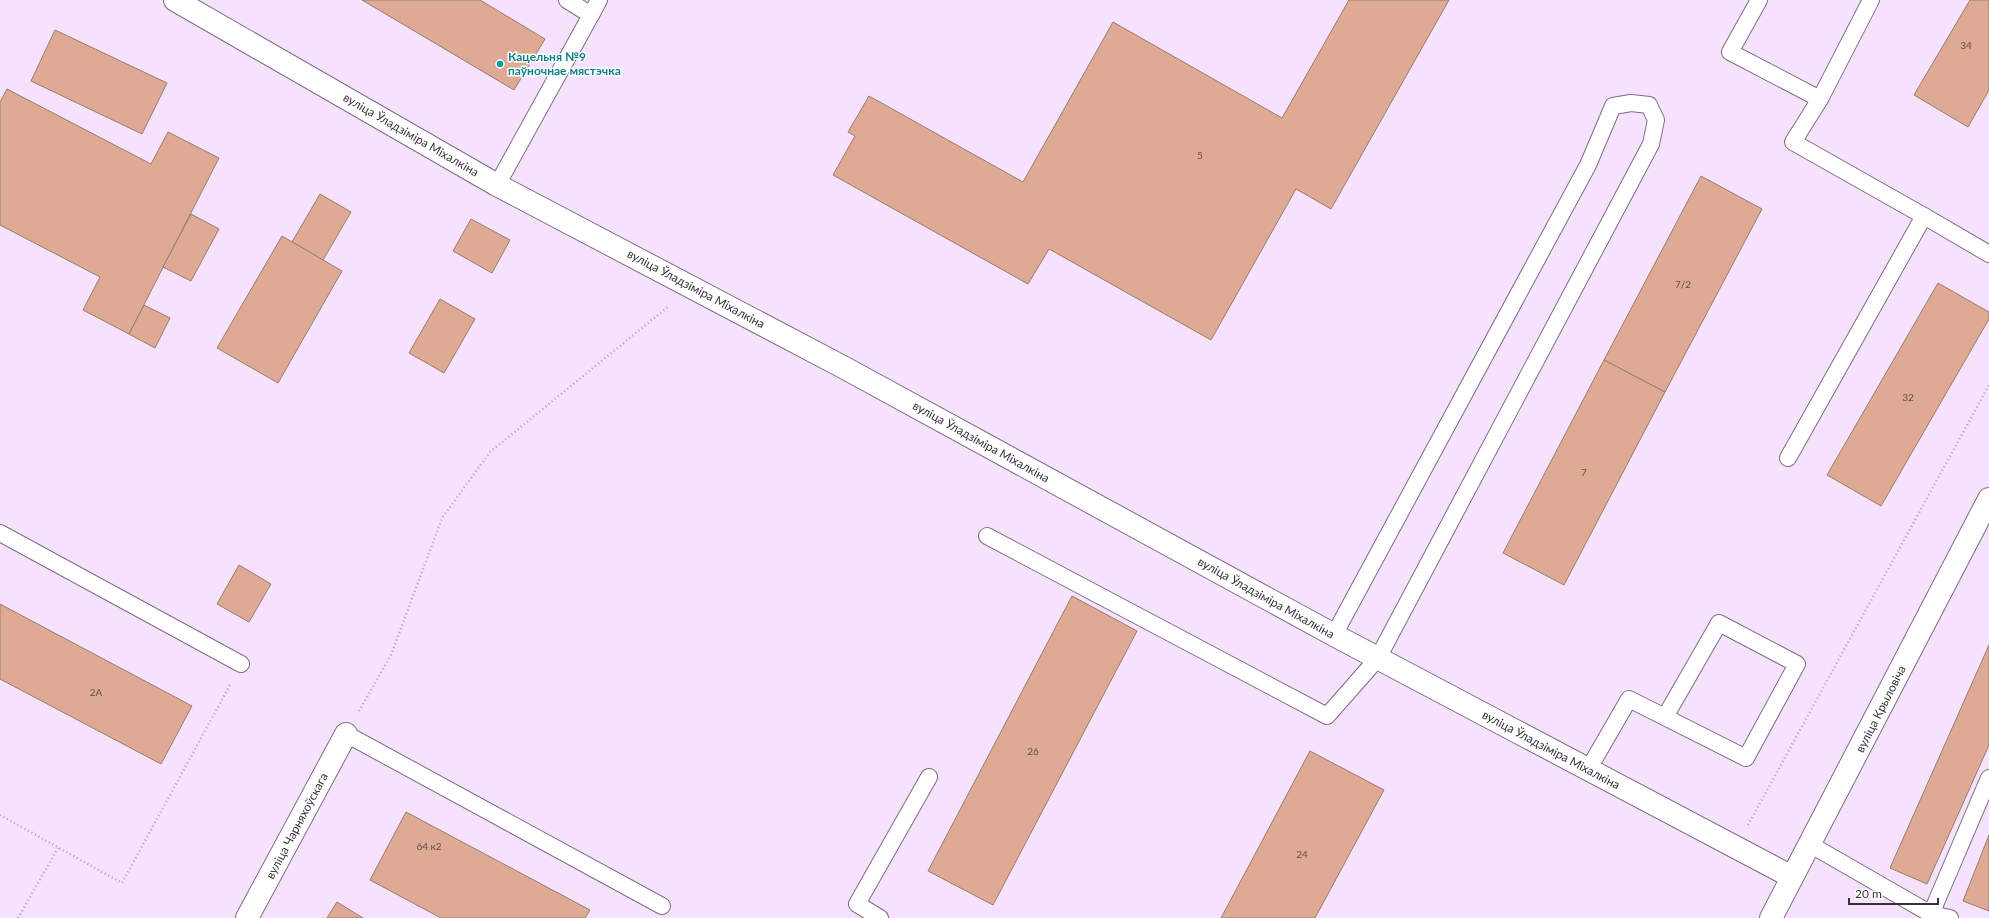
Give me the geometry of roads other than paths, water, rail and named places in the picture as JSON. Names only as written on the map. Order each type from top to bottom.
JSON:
[{"type":"street","name":"вуліца Ўладзіміра Міхалкіна","points":[[175,0],[497,185],[843,367],[1334,635],[1792,877]]},
{"type":"street","name":"вуліца Крыловіча","points":[[1771,918],[1792,877],[1811,845],[1989,499]]},
{"type":"street","name":"вуліца Чарняхоўскага","points":[[247,918],[346,734]]},
{"type":"lane","points":[[567,0],[591,15]]},
{"type":"lane","points":[[497,185],[600,0]]},
{"type":"lane","points":[[1759,0],[1730,52],[1820,99]]},
{"type":"lane","points":[[1871,0],[1820,99],[1793,142],[1989,254]]},
{"type":"lane","points":[[987,536],[1327,716],[1378,658],[1651,144],[1656,120],[1649,105],[1631,103],[1613,106],[1588,165],[1334,635]]},
{"type":"lane","points":[[1788,458],[1924,216]]},
{"type":"lane","points":[[0,533],[241,664]]},
{"type":"lane","points":[[1588,770],[1629,700],[1665,718],[1746,758],[1797,664],[1719,623],[1665,718]]},
{"type":"lane","points":[[346,734],[662,906]]},
{"type":"lane","points":[[880,918],[857,904],[929,776]]},
{"type":"lane","points":[[1931,914],[1989,778]]},
{"type":"lane","points":[[1811,845],[1931,914],[1950,918]]},
{"type":"place","name":"Кацельня №9 паўночнае мястэчка","points":[[500,64]]}]
